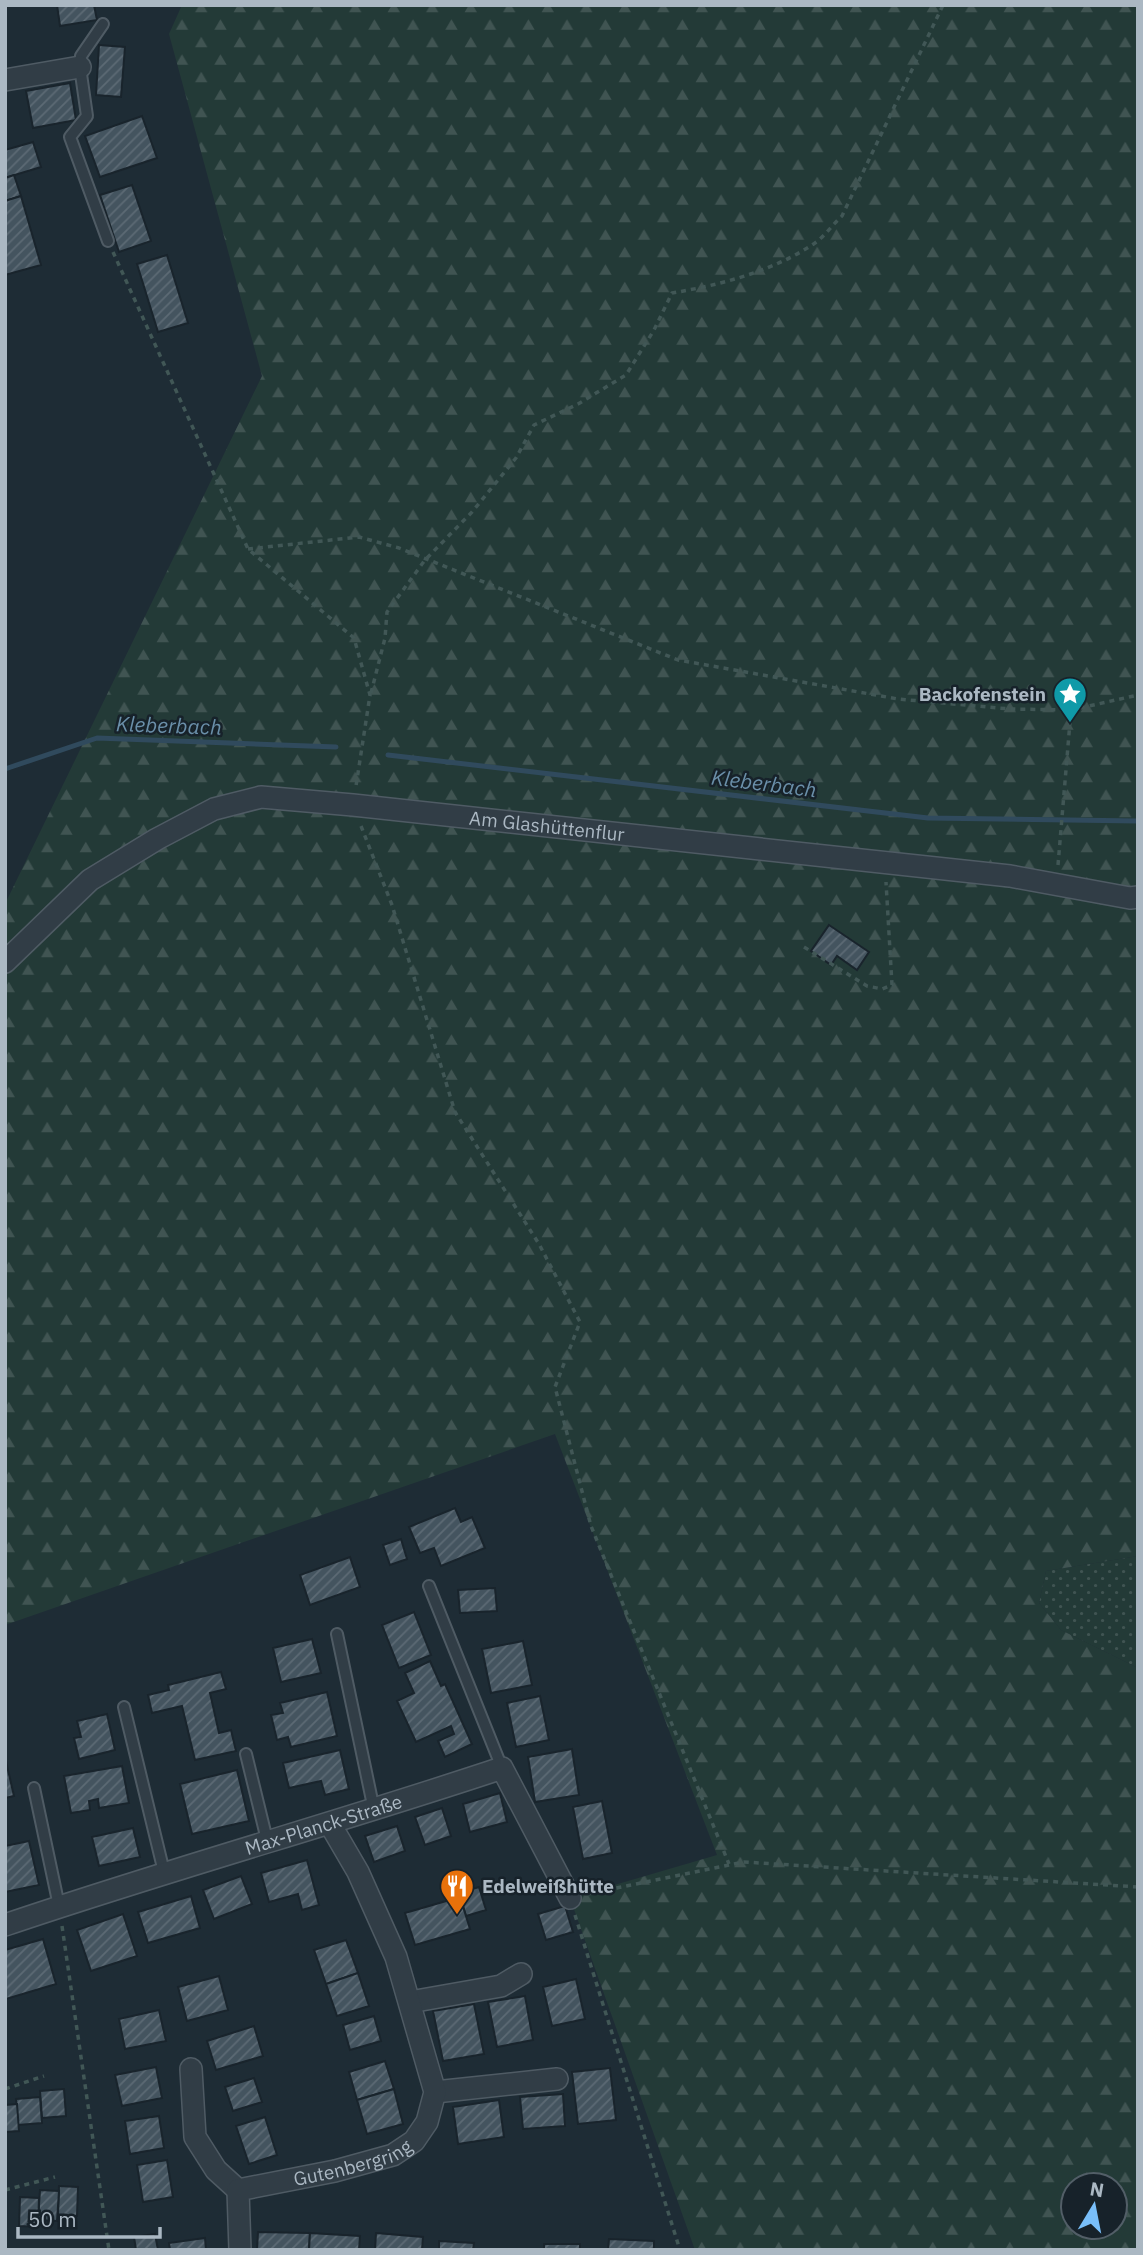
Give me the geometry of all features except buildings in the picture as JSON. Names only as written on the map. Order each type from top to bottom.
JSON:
[{"type":"street","points":[[5,80],[80,67]]},
{"type":"street","name":"Am Glashüttenflur","points":[[5,962],[89,880],[214,809],[261,797],[353,804],[1010,876],[1056,886],[1138,897]]},
{"type":"street","points":[[502,1768],[570,1898]]},
{"type":"street","name":"Max-Planck-Straße","points":[[5,1925],[164,1872],[267,1840],[330,1824],[502,1768]]},
{"type":"street","points":[[330,1824],[358,1872],[391,1945],[435,2092],[557,2079]]},
{"type":"street","points":[[410,2002],[502,1986],[521,1973]]},
{"type":"street","points":[[191,2069],[195,2137],[216,2170],[238,2190],[240,2250]]},
{"type":"street","name":"Gutenbergring","points":[[238,2190],[335,2171],[393,2155],[414,2141],[427,2122],[435,2092]]},
{"type":"lane","points":[[103,24],[81,56],[87,116],[70,137],[108,241]]},
{"type":"lane","points":[[429,1586],[502,1768]]},
{"type":"lane","points":[[337,1634],[374,1810]]},
{"type":"lane","points":[[124,1707],[164,1872]]},
{"type":"lane","points":[[246,1754],[267,1840]]},
{"type":"lane","points":[[34,1788],[59,1906]]},
{"type":"path","points":[[729,1864],[591,1526],[555,1387],[580,1322],[539,1244],[455,1112],[392,905],[353,804],[370,695],[385,638],[387,612],[425,560],[472,512],[516,458],[534,425],[578,404],[626,374],[654,330],[672,293],[717,286],[773,265],[816,242],[842,216],[943,5]]},
{"type":"path","points":[[108,241],[248,549],[354,638],[370,695]]},
{"type":"path","points":[[248,549],[359,537],[398,548],[678,660],[898,699],[1010,709],[1071,710],[1138,695]]},
{"type":"path","points":[[1056,886],[1071,710]]},
{"type":"path","points":[[804,947],[867,986],[882,989],[892,985],[884,862]]},
{"type":"path","points":[[680,2250],[570,1898],[744,1862],[1138,1887]]},
{"type":"path","points":[[59,1906],[109,2250]]},
{"type":"path","points":[[5,2089],[44,2076]]},
{"type":"path","points":[[5,2190],[55,2177]]},
{"type":"green space","points":[[182,5],[1138,5],[1138,1556],[1046,1571],[1039,1603],[1061,1630],[1138,1668],[1138,2250],[695,2250],[570,1898],[717,1855],[555,1434],[5,1625],[5,904],[262,376],[169,34]]},
{"type":"green space","points":[[1138,1556],[1138,1668],[1061,1630],[1039,1603],[1046,1571]]},
{"type":"waterway","name":"Kleberbach","points":[[5,769],[97,738],[336,747]]},
{"type":"waterway","name":"Kleberbach","points":[[388,755],[928,818],[1138,821]]},
{"type":"place","name":"Backofenstein","points":[[1070,724]]},
{"type":"place","name":"Edelweißhütte","points":[[457,1916]]}]
